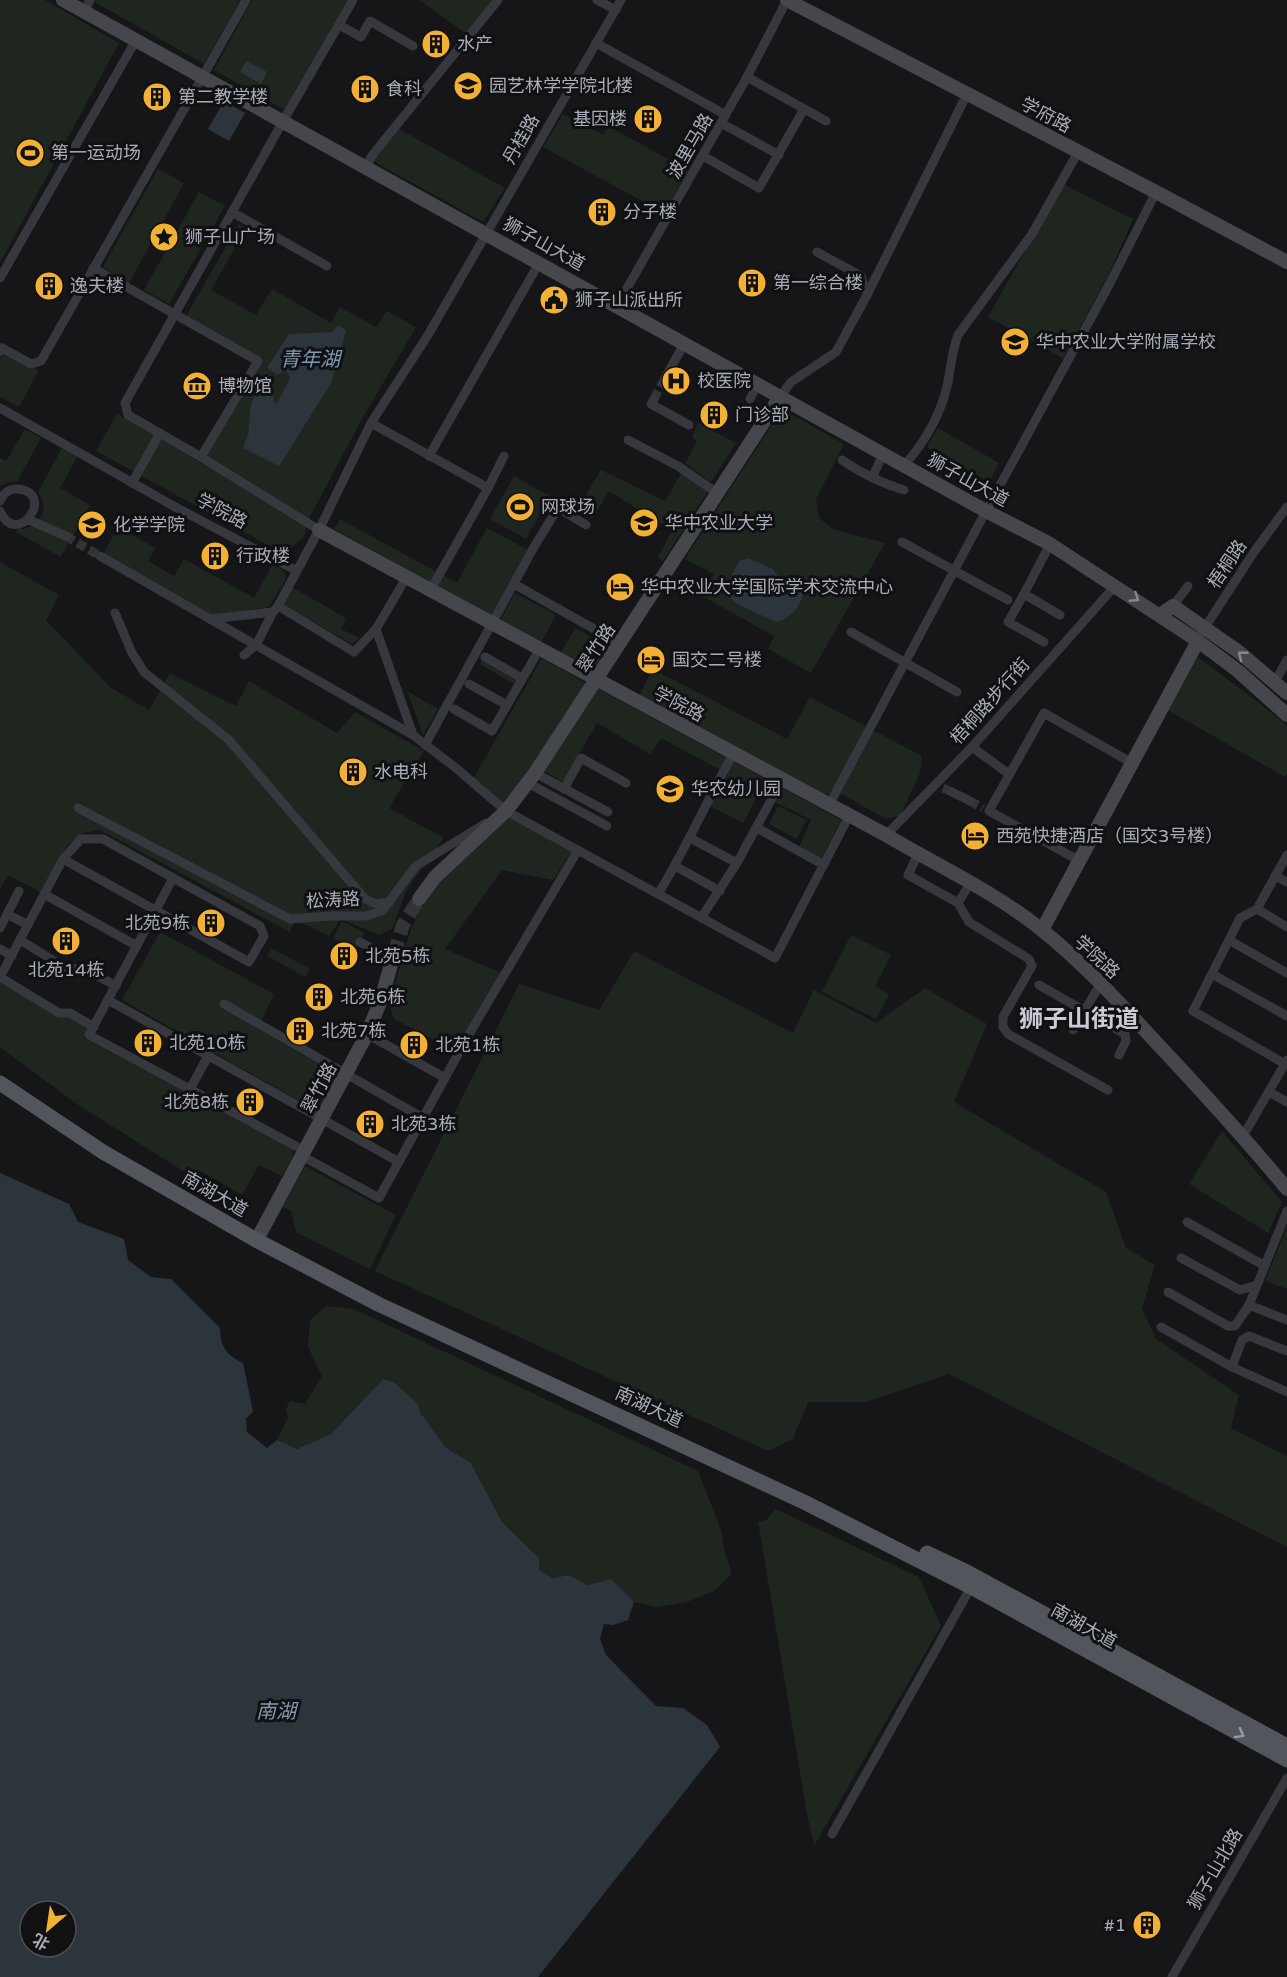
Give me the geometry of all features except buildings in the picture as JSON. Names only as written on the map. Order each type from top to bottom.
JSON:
[{"type":"main road","name":"南湖大道","points":[[0,1071],[28,1092],[111,1145],[261,1232],[347,1278],[967,1572],[1287,1746]]},
{"type":"main road","name":"南湖大道","points":[[0,1083],[103,1152],[256,1240],[378,1304],[806,1503],[971,1587],[1287,1760]]},
{"type":"street","name":"狮子山大道","points":[[63,0],[87,6],[136,40],[282,123],[539,262],[986,511],[1050,544],[1198,641],[1238,671],[1287,715]]},
{"type":"street","points":[[0,351],[2,348],[31,364],[41,361],[246,0]]},
{"type":"street","points":[[244,655],[256,645],[319,530],[128,415],[125,403],[353,0]]},
{"type":"street","points":[[365,167],[498,0]]},
{"type":"street","points":[[597,0],[616,10]]},
{"type":"street","name":"丹桂路","points":[[319,530],[370,423],[428,335],[621,0]]},
{"type":"street","name":"波里马路","points":[[618,306],[747,77],[787,0]]},
{"type":"street","name":"学府路","points":[[787,0],[1287,262]]},
{"type":"street","points":[[339,25],[361,37],[370,21],[413,46]]},
{"type":"street","points":[[0,278],[136,40]]},
{"type":"street","points":[[596,43],[779,155]]},
{"type":"street","points":[[747,77],[826,121]]},
{"type":"street","points":[[780,397],[791,382],[836,352],[867,295],[967,94]]},
{"type":"street","points":[[703,156],[759,189],[804,109]]},
{"type":"street","points":[[904,465],[915,454],[934,422],[947,384],[952,350],[958,335],[1032,234],[1078,152]]},
{"type":"street","points":[[829,805],[1110,283],[1156,192]]},
{"type":"street","points":[[232,212],[327,266]]},
{"type":"street","points":[[817,252],[861,276],[867,295]]},
{"type":"street","points":[[429,456],[539,262]]},
{"type":"street","points":[[93,268],[258,361],[201,457]]},
{"type":"street","points":[[665,378],[684,344]]},
{"type":"street","points":[[750,399],[758,384]]},
{"type":"street","name":"翠竹路","points":[[418,899],[435,877],[506,811],[531,778],[621,644],[780,397]]},
{"type":"street","points":[[654,399],[651,404],[689,425]]},
{"type":"street","name":"学院路","points":[[0,408],[132,483],[297,571]]},
{"type":"street","points":[[370,423],[488,488]]},
{"type":"street","points":[[132,483],[160,433]]},
{"type":"street","points":[[628,440],[678,466],[717,493]]},
{"type":"street","points":[[872,478],[884,454]]},
{"type":"street","points":[[430,591],[504,456]]},
{"type":"street","points":[[842,460],[858,472],[904,490]]},
{"type":"street","points":[[0,501],[8,491],[14,489],[30,494],[34,510],[29,520]]},
{"type":"street","name":"梧桐路","points":[[1198,641],[1204,627],[1287,507]]},
{"type":"street","points":[[425,745],[558,508],[586,525]]},
{"type":"street","points":[[0,512],[12,523],[18,524],[29,520],[66,536]]},
{"type":"street","name":"学院路","points":[[319,530],[886,835],[970,882],[1042,930],[1101,983],[1242,1136],[1287,1189]]},
{"type":"street","points":[[902,542],[1008,600]]},
{"type":"street","points":[[1044,642],[1008,622],[1050,544]]},
{"type":"street","points":[[100,556],[413,735],[506,811],[775,958],[849,816]]},
{"type":"street","points":[[209,619],[275,609],[354,652],[376,629],[406,578]]},
{"type":"street","points":[[514,584],[621,644]]},
{"type":"street","name":"梧桐路步行街","points":[[886,835],[943,788],[972,747],[1115,586]]},
{"type":"street","points":[[1160,615],[1173,606],[1188,586]]},
{"type":"street","points":[[1024,594],[1060,615]]},
{"type":"street","points":[[1173,606],[1204,627],[1287,693]]},
{"type":"street","points":[[115,613],[132,654],[144,672],[230,740],[365,899],[376,903],[390,902]]},
{"type":"street","points":[[376,629],[413,735]]},
{"type":"street","points":[[851,632],[957,692]]},
{"type":"street","points":[[1042,930],[1198,641]]},
{"type":"street","points":[[454,709],[492,730],[539,650]]},
{"type":"street","points":[[485,657],[522,678]]},
{"type":"street","points":[[1275,682],[1287,660]]},
{"type":"street","points":[[469,684],[507,705]]},
{"type":"street","points":[[1080,861],[986,810],[1044,713],[1132,763]]},
{"type":"street","points":[[972,747],[1009,774]]},
{"type":"street","points":[[658,894],[733,754]]},
{"type":"street","points":[[564,789],[581,758],[626,783]]},
{"type":"street","points":[[531,778],[564,789],[608,812]]},
{"type":"street","points":[[531,778],[607,826]]},
{"type":"street","points":[[701,918],[737,863],[782,780]]},
{"type":"street","points":[[943,788],[970,801]]},
{"type":"street","name":"松涛路","points":[[78,808],[290,919],[366,916],[382,911],[416,866],[506,811]]},
{"type":"street","points":[[757,828],[824,865]]},
{"type":"street","points":[[690,838],[737,863]]},
{"type":"street","points":[[63,859],[249,963],[264,936],[260,926],[103,839],[81,839],[63,859],[0,977],[59,1013],[70,1013],[94,1027]]},
{"type":"street","points":[[173,878],[89,1035],[304,1153],[379,1198],[504,974],[578,850]]},
{"type":"street","points":[[918,854],[908,875],[958,903],[969,922],[1029,959],[1032,966],[1003,1017],[1003,1027],[1008,1034],[1108,1090]]},
{"type":"street","points":[[1242,1136],[1286,1063],[1193,1011],[1240,918],[1257,909],[1287,855]]},
{"type":"street","points":[[675,866],[720,891]]},
{"type":"street","points":[[1275,876],[1287,882]]},
{"type":"street","points":[[958,903],[970,882]]},
{"type":"street","points":[[0,928],[19,891]]},
{"type":"street","points":[[44,894],[137,946]]},
{"type":"street","points":[[1257,909],[1287,927]]},
{"type":"street","points":[[7,914],[28,926]]},
{"type":"street","points":[[20,940],[64,967],[90,971],[116,986]]},
{"type":"street","points":[[1229,940],[1287,973]]},
{"type":"street","points":[[360,942],[393,957]]},
{"type":"street","points":[[0,949],[12,956]]},
{"type":"street","name":"翠竹路","points":[[261,1232],[367,1034],[381,1000],[393,957]]},
{"type":"street","points":[[1212,974],[1287,1016]]},
{"type":"street","points":[[1073,1030],[1101,983]]},
{"type":"street","points":[[1039,985],[1125,1034],[1126,1041],[1119,1055]]},
{"type":"street","points":[[108,1000],[399,1162]]},
{"type":"street","points":[[224,1004],[423,1118]]},
{"type":"street","points":[[367,1034],[445,1078]]},
{"type":"street","points":[[190,1089],[208,1056]]},
{"type":"street","points":[[1269,1092],[1287,1102]]},
{"type":"street","points":[[1244,1317],[1287,1211]]},
{"type":"street","points":[[1188,1222],[1265,1266]]},
{"type":"street","points":[[1181,1258],[1240,1290],[1257,1285]]},
{"type":"street","points":[[1168,1293],[1228,1326],[1235,1326],[1248,1305]]},
{"type":"street","points":[[1248,1305],[1287,1320]]},
{"type":"street","points":[[1161,1327],[1232,1367],[1287,1392]]},
{"type":"street","points":[[1232,1367],[1242,1340],[1250,1336],[1287,1351]]},
{"type":"street","points":[[832,1834],[971,1587]]},
{"type":"street","name":"狮子山北路","points":[[1172,1977],[1287,1778]]},
{"type":"shaded area","name":"第一运动场","points":[[0,0],[45,0],[119,43],[0,263]]},
{"type":"shaded area","points":[[96,0],[240,0],[204,64],[95,2]]},
{"type":"shaded area","points":[[252,0],[348,0],[285,110],[214,70]]},
{"type":"shaded area","points":[[419,0],[494,0],[467,34]]},
{"type":"shaded area","points":[[563,114],[603,135],[608,126],[677,164],[683,155],[694,160],[664,213],[543,147]]},
{"type":"shaded area","points":[[399,129],[505,188],[483,222],[373,161]]},
{"type":"shaded area","points":[[158,169],[184,183],[129,283],[103,267]]},
{"type":"shaded area","points":[[1063,184],[1133,219],[1108,276],[1063,358],[988,317]]},
{"type":"shaded area","points":[[199,192],[225,206],[169,304],[144,290]]},
{"type":"shaded area","points":[[239,224],[246,228],[211,290],[256,315],[272,289],[331,323],[340,307],[376,327],[387,311],[416,327],[362,419],[307,522],[305,535],[289,550],[266,544],[96,451],[117,414],[201,463],[263,360],[186,316]]},
{"type":"shaded area","points":[[0,349],[39,370],[19,407],[0,397]]},
{"type":"shaded area","points":[[782,409],[844,444],[816,499],[819,518],[833,529],[885,543],[811,673],[768,649],[774,636],[702,596],[714,574],[685,559]]},
{"type":"shaded area","points":[[698,423],[736,443],[711,482],[685,463],[697,442],[692,436]]},
{"type":"shaded area","points":[[938,428],[999,463],[989,482],[927,447]]},
{"type":"shaded area","points":[[25,429],[41,438],[17,482],[0,486],[0,458],[6,461]]},
{"type":"shaded area","points":[[62,448],[77,457],[60,488],[90,505],[61,557],[16,532],[18,529],[32,526],[41,517],[43,505],[38,492]]},
{"type":"shaded area","points":[[601,470],[665,501],[682,472],[708,491],[663,561],[657,558],[672,531],[609,491],[592,519],[576,511]]},
{"type":"shaded area","name":"网球场","points":[[514,476],[550,496],[526,539],[490,519]]},
{"type":"shaded area","points":[[340,519],[457,583],[487,528],[528,550],[492,616],[334,529]]},
{"type":"shaded area","points":[[118,527],[155,548],[148,561],[174,576],[184,559],[254,598],[273,564],[284,571],[286,579],[269,607],[211,615],[103,554]]},
{"type":"shaded area","points":[[0,562],[59,595],[46,620],[110,687],[149,710],[170,673],[236,706],[249,681],[337,733],[355,712],[424,751],[389,808],[444,838],[407,889],[392,929],[379,935],[341,919],[329,936],[295,920],[290,932],[100,830],[83,833],[66,847],[42,893],[8,875],[0,889]]},
{"type":"shaded area","points":[[292,587],[346,618],[341,629],[360,638],[352,644],[284,605]]},
{"type":"shaded area","points":[[515,593],[556,615],[541,643],[500,621]]},
{"type":"shaded area","points":[[575,628],[613,649],[594,676],[559,656]]},
{"type":"shaded area","points":[[1198,657],[1287,726],[1287,774],[1285,777],[1168,710]]},
{"type":"shaded area","points":[[542,658],[587,684],[532,766],[503,803],[473,779]]},
{"type":"shaded area","points":[[483,659],[517,679],[514,684],[480,664]]},
{"type":"shaded area","points":[[653,669],[787,739],[810,697],[922,756],[920,773],[900,816],[886,819],[843,795],[813,793],[637,699]]},
{"type":"shaded area","points":[[597,688],[841,820],[821,859],[799,847],[811,820],[759,794],[743,823],[710,806],[728,774],[661,738],[650,754],[597,723],[563,782],[543,771]]},
{"type":"shaded area","points":[[407,691],[438,709],[423,735]]},
{"type":"shaded area","points":[[778,806],[806,820],[797,839],[769,824]]},
{"type":"shaded area","points":[[513,815],[573,849],[553,880],[502,870],[445,949],[504,974],[459,1053],[394,1019],[389,1004],[411,929],[432,887],[457,861]]},
{"type":"shaded area","points":[[342,921],[365,933],[356,950],[333,938]]},
{"type":"shaded area","points":[[160,932],[274,994],[258,1029],[342,1077],[322,1114],[122,1000]]},
{"type":"shaded area","points":[[851,935],[891,955],[875,986],[889,994],[876,1019],[822,992]]},
{"type":"shaded area","points":[[271,948],[310,969],[305,977],[267,956]]},
{"type":"shaded area","points":[[634,951],[793,1033],[814,990],[876,1023],[925,988],[987,1024],[954,1102],[1106,1192],[1126,1248],[1155,1265],[1142,1308],[1156,1339],[1239,1395],[1231,1428],[1287,1456],[1287,1547],[949,1374],[866,1402],[808,1402],[793,1439],[768,1451],[375,1271],[519,984],[599,1010]]},
{"type":"shaded area","points":[[0,982],[89,1027],[84,1038],[293,1149],[292,1159],[282,1176],[259,1165],[242,1195],[201,1171],[196,1179],[77,1104],[0,1047]]},
{"type":"shaded area","points":[[1222,1131],[1282,1202],[1268,1233],[1189,1184]]},
{"type":"shaded area","points":[[305,1166],[396,1215],[370,1269],[296,1232],[291,1211],[283,1207]]},
{"type":"shaded area","points":[[1287,1227],[1287,1289],[1265,1281]]},
{"type":"shaded area","points":[[326,1306],[354,1309],[698,1471],[721,1530],[732,1574],[714,1591],[687,1602],[656,1607],[634,1602],[611,1579],[588,1585],[569,1575],[554,1578],[538,1570],[539,1558],[502,1522],[471,1463],[445,1447],[420,1412],[394,1382],[383,1379],[331,1434],[297,1449],[277,1440],[288,1417],[286,1409],[290,1401],[305,1404],[322,1376],[308,1347],[310,1320]]},
{"type":"shaded area","points":[[776,1509],[919,1577],[941,1626],[814,1846],[758,1522],[766,1520]]},
{"type":"water","points":[[246,61],[267,72],[261,84],[240,72]]},
{"type":"water","points":[[224,101],[245,113],[229,141],[208,129]]},
{"type":"water","name":"青年湖","points":[[338,325],[346,331],[331,383],[279,466],[243,448],[248,435],[251,404],[265,372],[274,378],[272,393],[276,405],[290,378],[286,370],[277,375],[267,368],[289,334],[333,332]]},
{"type":"water","points":[[748,558],[773,569],[779,578],[793,583],[804,591],[798,606],[791,615],[776,622],[735,603],[725,589],[739,561]]},
{"type":"water","name":"南湖","points":[[0,1173],[69,1204],[78,1222],[124,1239],[128,1260],[151,1277],[171,1279],[220,1328],[221,1340],[225,1349],[243,1363],[253,1412],[246,1418],[247,1432],[267,1448],[277,1440],[297,1449],[331,1434],[383,1379],[394,1382],[418,1404],[420,1412],[445,1447],[471,1463],[502,1522],[539,1558],[539,1570],[553,1578],[569,1575],[588,1585],[611,1579],[634,1602],[628,1620],[613,1625],[604,1624],[600,1639],[606,1655],[656,1706],[683,1708],[707,1725],[720,1747],[538,1977],[0,1977]]},
{"type":"tunnel","points":[[654,399],[665,378]]},
{"type":"tunnel","points":[[66,536],[100,556]]},
{"type":"tunnel","points":[[943,788],[952,792]]},
{"type":"tunnel","points":[[970,801],[983,808]]},
{"type":"tunnel","points":[[394,954],[403,925],[419,899]]},
{"type":"place","name":"水产","points":[[436,44]]},
{"type":"place","name":"园艺林学学院北楼","points":[[468,86]]},
{"type":"place","name":"食科","points":[[365,89]]},
{"type":"place","name":"第二教学楼","points":[[157,97]]},
{"type":"place","name":"基因楼","points":[[648,119]]},
{"type":"place","name":"第一运动场","points":[[30,153]]},
{"type":"place","name":"分子楼","points":[[602,212]]},
{"type":"place","name":"狮子山广场","points":[[164,237]]},
{"type":"place","name":"第一综合楼","points":[[752,283]]},
{"type":"place","name":"逸夫楼","points":[[49,286]]},
{"type":"place","name":"狮子山派出所","points":[[554,300]]},
{"type":"place","name":"华中农业大学附属学校","points":[[1015,342]]},
{"type":"place","name":"校医院","points":[[676,381]]},
{"type":"place","name":"博物馆","points":[[197,386]]},
{"type":"place","name":"门诊部","points":[[714,415]]},
{"type":"place","name":"网球场","points":[[520,507]]},
{"type":"place","name":"华中农业大学","points":[[644,523]]},
{"type":"place","name":"化学学院","points":[[92,525]]},
{"type":"place","name":"行政楼","points":[[215,556]]},
{"type":"place","name":"华中农业大学国际学术交流中心","points":[[620,587]]},
{"type":"place","name":"国交二号楼","points":[[651,660]]},
{"type":"place","name":"水电科","points":[[353,772]]},
{"type":"place","name":"华农幼儿园","points":[[670,789]]},
{"type":"place","name":"西苑快捷酒店（国交3号楼）","points":[[975,836]]},
{"type":"place","name":"北苑9栋","points":[[211,923]]},
{"type":"place","name":"北苑14栋","points":[[66,941]]},
{"type":"place","name":"北苑5栋","points":[[344,956]]},
{"type":"place","name":"北苑6栋","points":[[319,997]]},
{"type":"place","name":"北苑7栋","points":[[300,1031]]},
{"type":"place","name":"北苑10栋","points":[[148,1043]]},
{"type":"place","name":"北苑1栋","points":[[414,1045]]},
{"type":"place","name":"北苑8栋","points":[[250,1102]]},
{"type":"place","name":"北苑3栋","points":[[370,1124]]},
{"type":"place","name":"#1","points":[[1147,1925]]},
{"type":"district","name":"狮子山街道","points":[[1079,1019]]}]
